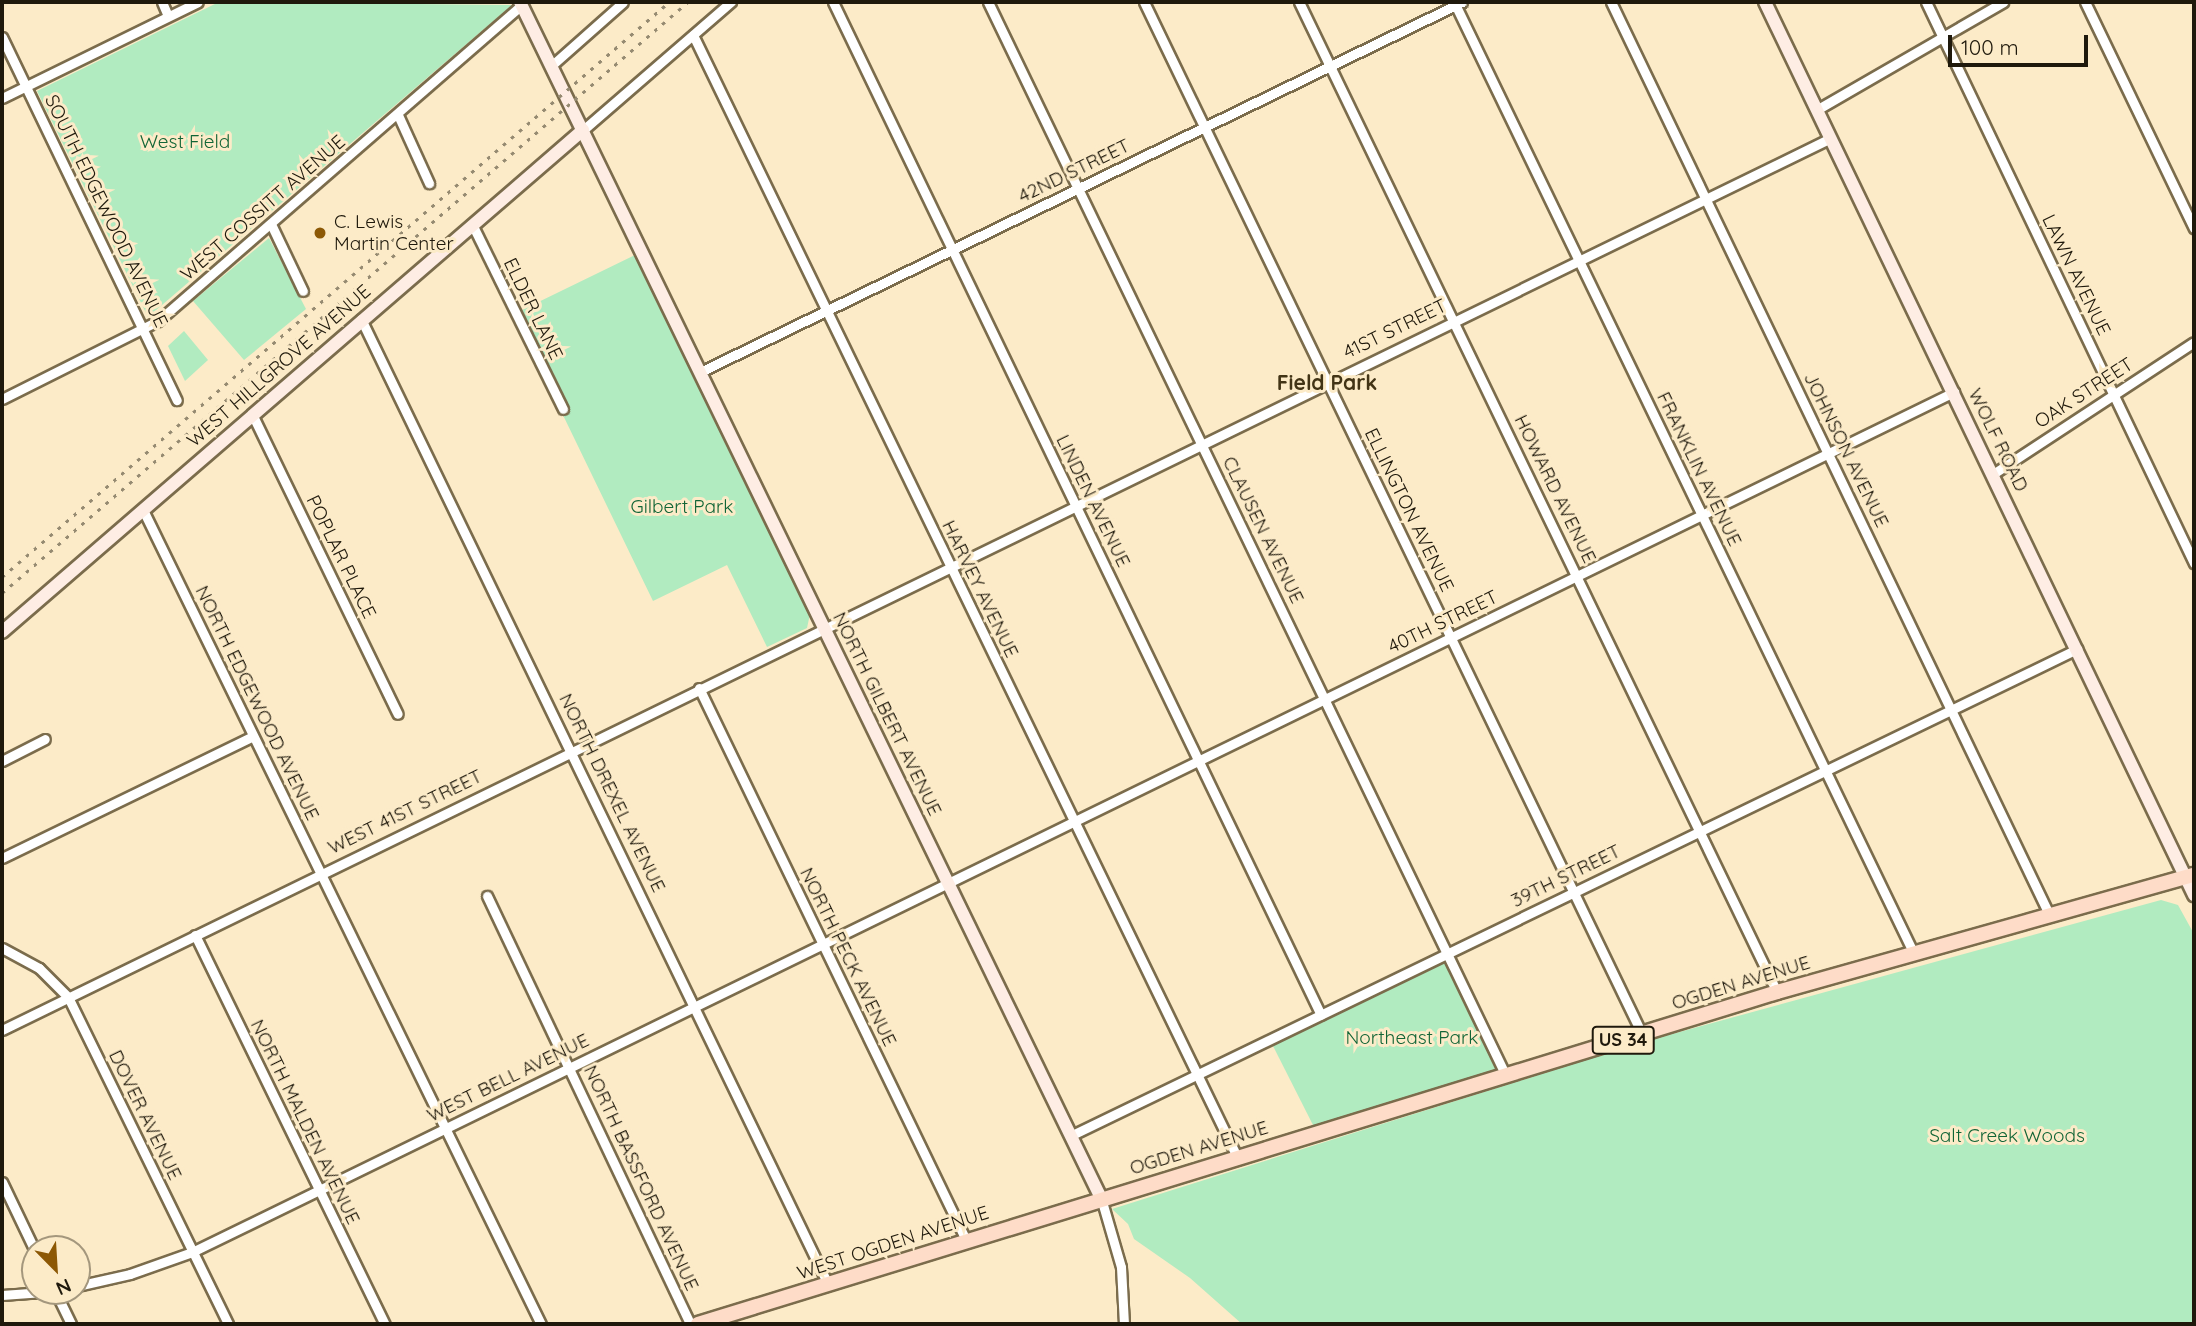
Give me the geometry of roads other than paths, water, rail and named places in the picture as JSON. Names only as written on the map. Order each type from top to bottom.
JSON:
[{"type":"main road","name":"OGDEN AVENUE","points":[[1101,1198],[1777,992],[2189,876]]},
{"type":"main road","name":"WEST OGDEN AVENUE","points":[[698,1324],[1101,1198]]},
{"type":"street","points":[[162,2],[168,16]]},
{"type":"street","points":[[2,98],[198,2]]},
{"type":"street","points":[[551,66],[623,2]]},
{"type":"street","points":[[583,130],[732,2]]},
{"type":"street","name":"LINDEN AVENUE","points":[[833,2],[1321,1015]]},
{"type":"street","name":"CLAUSEN AVENUE","points":[[988,2],[1506,1074]]},
{"type":"street","name":"ELLINGTON AVENUE","points":[[1144,2],[1642,1034]]},
{"type":"street","name":"HOWARD AVENUE","points":[[1299,2],[1777,992]]},
{"type":"street","name":"JOHNSON AVENUE","points":[[1611,2],[2049,914]]},
{"type":"street","name":"WOLF ROAD","points":[[1765,2],[2189,876],[2194,895]]},
{"type":"street","name":"LAWN AVENUE","points":[[1926,2],[2194,563]]},
{"type":"street","points":[[1818,109],[2003,2]]},
{"type":"street","points":[[2085,2],[2194,228]]},
{"type":"street","name":"42ND STREET","points":[[700,372],[1457,3]]},
{"type":"street","name":"FRANKLIN AVENUE","points":[[1457,3],[1913,952]]},
{"type":"street","name":"NORTH GILBERT AVENUE","points":[[521,4],[1101,1198],[1121,1267],[1124,1324]]},
{"type":"street","name":"WEST COSSITT AVENUE","points":[[3,397],[144,331],[398,115],[521,4]]},
{"type":"street","name":"HARVEY AVENUE","points":[[693,35],[1072,822],[1237,1157]]},
{"type":"street","name":"SOUTH EDGEWOOD AVENUE","points":[[2,37],[177,400]]},
{"type":"street","points":[[398,115],[429,183]]},
{"type":"street","name":"WEST HILLGROVE AVENUE","points":[[2,632],[144,512],[361,319],[583,130]]},
{"type":"street","name":"41ST STREET","points":[[824,627],[1579,258],[1831,138]]},
{"type":"street","points":[[271,224],[303,291]]},
{"type":"street","name":"ELDER LANE","points":[[472,224],[562,409]]},
{"type":"street","name":"NORTH DREXEL AVENUE","points":[[361,319],[696,1006],[828,1284]]},
{"type":"street","name":"OAK STREET","points":[[1993,474],[2194,342]]},
{"type":"street","name":"40TH STREET","points":[[947,881],[1954,392]]},
{"type":"street","name":"POPLAR PLACE","points":[[253,416],[398,714]]},
{"type":"street","name":"NORTH EDGEWOOD AVENUE","points":[[144,512],[541,1324]]},
{"type":"street","name":"WEST 41ST STREET","points":[[2,1030],[824,627]]},
{"type":"street","name":"39TH STREET","points":[[1070,1136],[2077,649]]},
{"type":"street","name":"NORTH PECK AVENUE","points":[[699,688],[966,1240]]},
{"type":"street","points":[[2,857],[253,736]]},
{"type":"street","points":[[2,761],[45,739]]},
{"type":"street","name":"WEST BELL AVENUE","points":[[91,1283],[130,1275],[192,1252],[947,881]]},
{"type":"street","name":"NORTH BASSFORD AVENUE","points":[[487,897],[690,1324]]},
{"type":"street","name":"NORTH MALDEN AVENUE","points":[[195,935],[385,1324]]},
{"type":"street","name":"DOVER AVENUE","points":[[2,948],[39,968],[68,997],[228,1324]]},
{"type":"street","points":[[2,1182],[27,1235]]},
{"type":"street","points":[[2,1295],[21,1294]]},
{"type":"street","points":[[62,1305],[71,1324]]},
{"type":"railway","points":[[2,577],[669,2]]},
{"type":"railway","points":[[2,593],[688,2]]},
{"type":"place","name":"C. Lewis Martin Center","points":[[320,233]]},
{"type":"district","name":"Field Park","points":[[1327,382]]},
{"type":"park label","name":"West Field","points":[[185,142]]},
{"type":"park label","name":"Gilbert Park","points":[[682,507]]},
{"type":"park label","name":"Northeast Park","points":[[1412,1038]]},
{"type":"park label","name":"Salt Creek Woods","points":[[2007,1136]]}]
